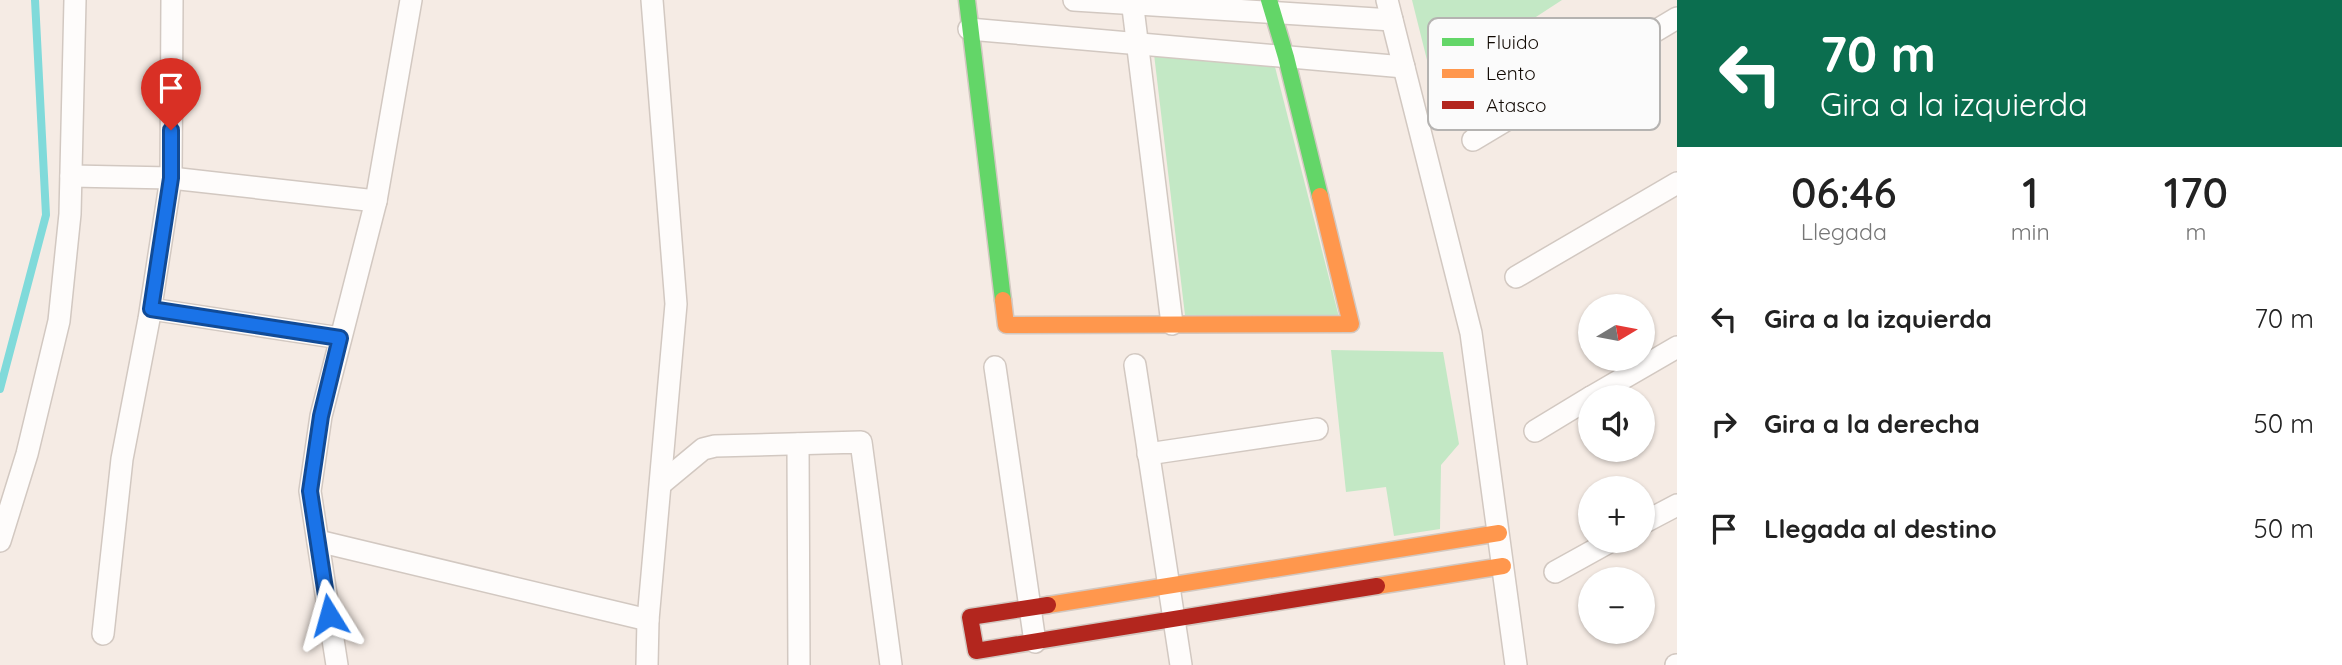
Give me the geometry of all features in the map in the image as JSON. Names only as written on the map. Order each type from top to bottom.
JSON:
[{"type":"street","points":[[0,541],[27,454],[59,321],[70,214],[75,0]]},
{"type":"street","points":[[103,634],[122,459],[151,309],[171,178],[172,0]]},
{"type":"street","points":[[337,665],[310,491],[321,416],[376,201],[411,0]]},
{"type":"street","points":[[647,665],[648,620],[676,304],[652,0]]},
{"type":"street","points":[[967,0],[1006,325],[1351,324],[1286,57],[1270,6]]},
{"type":"street","points":[[1074,0],[1390,10],[1471,333],[1516,665]]},
{"type":"street","points":[[1132,2],[1172,324]]},
{"type":"street","points":[[1660,28],[1677,18]]},
{"type":"street","points":[[969,29],[1404,67]]},
{"type":"street","points":[[1473,140],[1490,130]]},
{"type":"street","points":[[71,176],[171,178],[376,201]]},
{"type":"street","points":[[1516,277],[1677,183]]},
{"type":"street","points":[[151,309],[340,338]]},
{"type":"street","points":[[1611,385],[1677,346]]},
{"type":"street","points":[[1135,365],[1181,665]]},
{"type":"street","points":[[995,367],[1035,642]]},
{"type":"street","points":[[1535,430],[1578,405]]},
{"type":"street","points":[[1149,454],[1317,429]]},
{"type":"street","points":[[662,483],[704,449],[715,446],[862,442],[891,665]]},
{"type":"street","points":[[798,444],[799,665]]},
{"type":"street","points":[[1655,517],[1677,505]]},
{"type":"street","points":[[1499,533],[971,617],[976,651],[1503,566]]},
{"type":"street","points":[[318,541],[648,620]]},
{"type":"street","points":[[1555,572],[1589,553]]},
{"type":"green space","points":[[1412,0],[1562,0],[1534,18],[1428,18],[1428,64]]},
{"type":"green space","points":[[1154,54],[1274,63],[1339,317],[1185,315]]},
{"type":"green space","points":[[1331,350],[1443,352],[1459,444],[1441,465],[1440,529],[1394,536],[1386,487],[1346,492]]},
{"type":"waterway","points":[[0,389],[46,215],[35,0]]},
{"type":"traffic: fast","points":[[967,0],[1003,300]]},
{"type":"traffic: fast","points":[[1269,0],[1320,196]]},
{"type":"traffic: slow","points":[[1003,300],[1006,325],[1351,324],[1320,196]]},
{"type":"traffic: slow","points":[[1048,605],[1499,533]]},
{"type":"traffic: slow","points":[[1377,586],[1503,566]]},
{"type":"traffic: jam","points":[[1048,605],[970,617],[976,651],[1377,586]]},
{"type":"route","points":[[171,130],[171,178],[151,309],[340,338],[321,416],[310,491],[329,615]]}]
